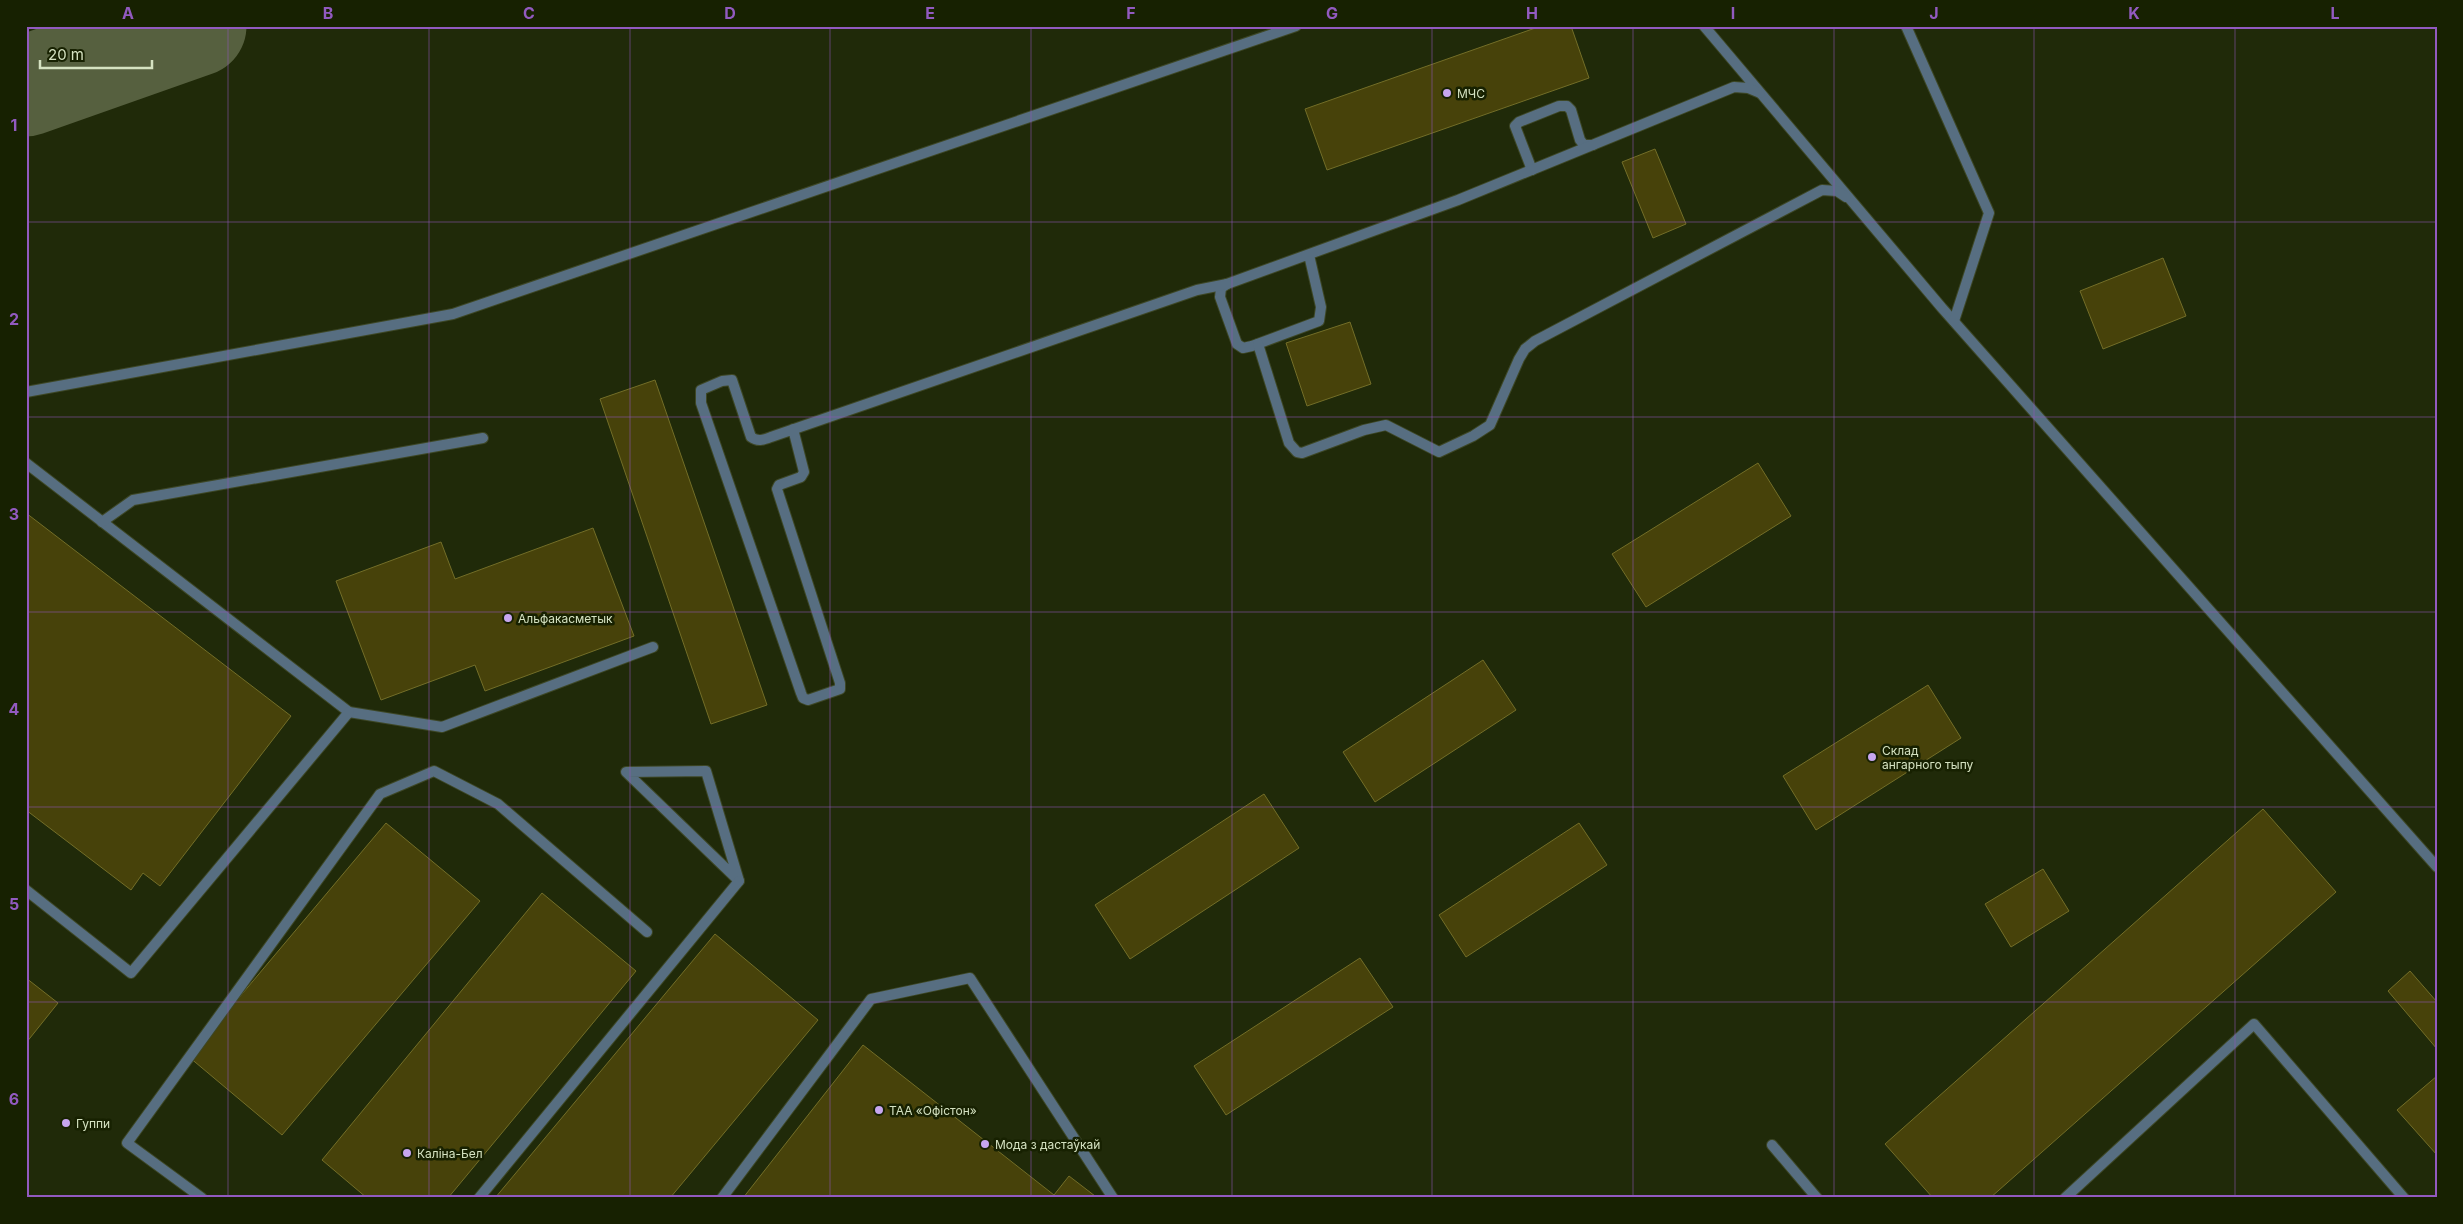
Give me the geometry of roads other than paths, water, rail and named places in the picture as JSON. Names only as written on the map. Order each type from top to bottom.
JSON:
[{"type":"lane","points":[[26,392],[453,314],[1296,26]]},
{"type":"lane","points":[[1704,26],[1954,321],[2437,867]]},
{"type":"lane","points":[[1906,26],[1989,213],[1954,321]]},
{"type":"lane","points":[[793,429],[804,472],[801,477],[779,484],[777,489],[840,683],[840,689],[808,700],[803,698],[801,693],[701,403],[701,390],[722,381],[732,380],[751,437],[755,440],[761,440],[1197,290],[1227,284],[1309,255],[1532,170],[1734,87],[1748,88],[1761,93]]},
{"type":"lane","points":[[1532,170],[1517,134],[1515,126],[1519,122],[1559,106],[1567,106],[1571,110],[1580,140],[1584,145],[1593,145]]},
{"type":"lane","points":[[1258,344],[1289,443],[1297,452],[1302,453],[1364,430],[1386,425],[1439,452],[1473,436],[1490,425],[1525,349],[1535,341],[1822,190],[1837,191],[1850,198]]},
{"type":"lane","points":[[1227,284],[1221,288],[1220,297],[1234,338],[1243,348],[1258,344],[1313,324],[1321,316],[1321,307],[1309,255]]},
{"type":"lane","points":[[102,522],[133,500],[483,438]]},
{"type":"lane","points":[[26,463],[348,712],[442,727],[653,647]]},
{"type":"lane","points":[[26,890],[131,973],[348,712]]},
{"type":"lane","points":[[706,770],[739,881],[732,874],[626,772],[706,770]]},
{"type":"lane","points":[[202,1198],[126,1144],[380,794],[434,771],[498,804],[647,932]]},
{"type":"lane","points":[[479,1198],[739,881]]},
{"type":"lane","points":[[722,1198],[871,999],[970,978],[1112,1198]]},
{"type":"lane","points":[[2065,1198],[2254,1024],[2404,1198]]},
{"type":"lane","points":[[1772,1145],[1816,1198]]},
{"type":"place","name":"МЧС","points":[[1447,93]]},
{"type":"place","name":"Альфакасметык","points":[[508,618]]},
{"type":"place","name":"Склад ангарного тыпу","points":[[1872,757]]},
{"type":"place","name":"ТАА «Офістон»","points":[[879,1110]]},
{"type":"place","name":"Гуппи","points":[[66,1123]]},
{"type":"place","name":"Мода з дастаўкай","points":[[985,1144]]},
{"type":"place","name":"Каліна-Бел","points":[[407,1153]]}]
